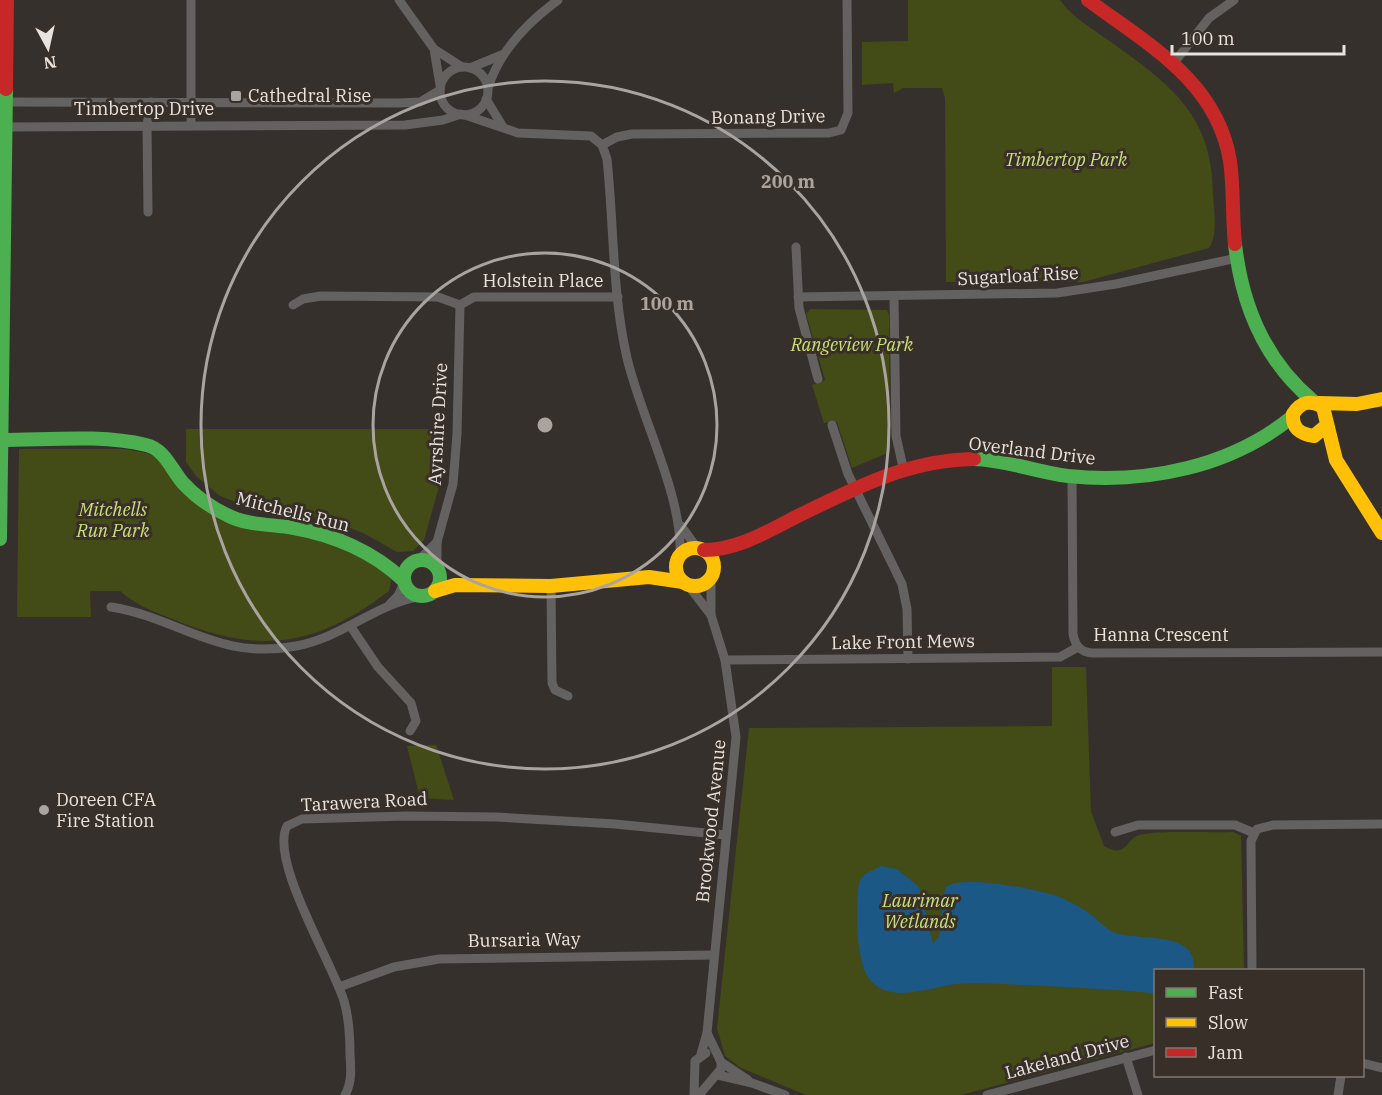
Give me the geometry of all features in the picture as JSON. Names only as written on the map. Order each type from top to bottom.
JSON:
[{"type":"street","points":[[0,540],[7,0]]},
{"type":"street","points":[[191,0],[191,125]]},
{"type":"street","points":[[399,0],[434,49],[482,76],[487,95],[504,129]]},
{"type":"street","points":[[463,115],[478,110],[487,95],[492,76],[504,54],[525,29],[558,0]]},
{"type":"street","name":"Bonang Drive","points":[[602,145],[617,137],[632,134],[829,133],[841,130],[848,113],[847,0]]},
{"type":"street","points":[[1088,0],[1173,64],[1202,93],[1222,130],[1233,175],[1237,258],[1256,326],[1288,381],[1326,412],[1336,460],[1382,533]]},
{"type":"street","points":[[1173,64],[1209,18],[1234,0]]},
{"type":"street","points":[[434,49],[443,104],[463,115],[504,129],[529,134],[591,136],[602,145],[609,176],[618,297],[632,378],[680,524],[676,572],[685,583]]},
{"type":"street","points":[[440,88],[448,73],[504,54]]},
{"type":"street","name":"Timbertop Drive","points":[[6,102],[411,103],[427,99],[440,88]]},
{"type":"street","points":[[148,212],[147,125],[151,102]]},
{"type":"street","name":"Timbertop Drive","points":[[6,127],[405,125],[463,115]]},
{"type":"street","points":[[796,247],[798,297],[818,380]]},
{"type":"street","name":"Sugarloaf Rise","points":[[798,297],[1057,293],[1116,284],[1237,258]]},
{"type":"street","name":"Holstein Place","points":[[293,304],[312,297],[332,296],[438,297],[460,305],[474,297],[618,297]]},
{"type":"street","points":[[894,297],[896,436],[903,467]]},
{"type":"street","name":"Ayrshire Drive","points":[[438,569],[437,542],[447,512],[456,461],[460,305]]},
{"type":"street","points":[[1288,381],[1294,427],[1336,460]]},
{"type":"street","points":[[1304,436],[1319,434],[1340,412],[1357,404],[1382,399]]},
{"type":"street","points":[[1292,415],[1300,404],[1316,402],[1357,404]]},
{"type":"street","name":"Overland Drive","points":[[701,549],[737,546],[903,467],[973,459],[1015,464],[1072,476],[1107,478],[1153,474],[1220,459],[1263,440],[1292,415]]},
{"type":"street","points":[[832,425],[855,488],[902,584],[908,609],[908,659]]},
{"type":"street","name":"Overland Drive","points":[[1263,440],[1304,436]]},
{"type":"street","name":"Mitchells Run","points":[[1,440],[115,440],[149,445],[162,454],[183,483],[227,516],[245,522],[295,528],[326,537],[384,562],[404,582]]},
{"type":"street","name":"Hanna Crescent","points":[[1072,476],[1072,634],[1078,647],[1092,653],[1382,652]]},
{"type":"street","points":[[111,608],[132,612],[219,644],[245,648],[296,646],[319,640],[351,627],[388,606],[454,585],[550,586],[649,577],[698,586],[712,574],[712,560],[680,524]]},
{"type":"street","name":"Ayrshire Drive","points":[[417,560],[437,542]]},
{"type":"street","name":"Overland Drive","points":[[712,574],[737,546]]},
{"type":"street","points":[[649,577],[678,558],[685,550],[701,549]]},
{"type":"street","points":[[388,606],[398,596],[404,582],[405,569],[417,560],[432,563],[438,569],[471,584]]},
{"type":"street","name":"Mitchells Run","points":[[384,562],[417,560]]},
{"type":"street","points":[[429,594],[440,581],[438,569]]},
{"type":"street","name":"Brookwood Avenue","points":[[701,1054],[707,1033],[736,737],[725,660],[711,615],[712,574]]},
{"type":"street","points":[[404,582],[411,593],[429,594]]},
{"type":"street","name":"Brookwood Avenue","points":[[685,583],[711,615]]},
{"type":"street","points":[[550,586],[552,683],[555,690],[567,696]]},
{"type":"street","points":[[351,627],[378,667],[413,707],[416,721],[410,731]]},
{"type":"street","name":"Lake Front Mews","points":[[725,660],[1060,657],[1078,647]]},
{"type":"street","name":"Tarawera Road","points":[[345,1095],[350,1078],[350,1034],[339,987],[287,864],[284,832],[293,822],[302,819],[407,816],[496,817],[615,824],[726,835]]},
{"type":"street","points":[[1252,969],[1251,849],[1254,834],[1263,826],[1273,825],[1382,824]]},
{"type":"street","points":[[1115,832],[1138,825],[1235,825],[1254,834]]},
{"type":"street","name":"Bursaria Way","points":[[339,987],[394,966],[439,959],[714,955]]},
{"type":"street","name":"Brookwood Avenue","points":[[707,1033],[719,1060]]},
{"type":"street","name":"Lakeland Drive","points":[[987,1095],[1154,1050]]},
{"type":"street","points":[[694,1095],[695,1061],[701,1054],[711,1053],[752,1083]]},
{"type":"street","points":[[1126,1057],[1138,1095]]},
{"type":"street","points":[[699,1095],[716,1077],[719,1060]]},
{"type":"street","points":[[1364,1064],[1382,1068]]},
{"type":"street","points":[[694,1070],[702,1079],[716,1077],[752,1083],[785,1095]]},
{"type":"street","points":[[1338,1095],[1341,1077]]},
{"type":"green space","name":"Timbertop Park","points":[[908,0],[1060,0],[1081,21],[1148,69],[1182,102],[1195,120],[1205,142],[1211,166],[1215,216],[1214,236],[1209,248],[1083,282],[946,282],[945,98],[942,88],[903,88],[894,93],[893,83],[862,85],[862,42],[908,41]]},
{"type":"green space","name":"Rangeview Park","points":[[810,309],[887,310],[889,315],[890,452],[852,468],[837,422],[824,423],[812,385],[825,380],[806,314]]},
{"type":"green space","name":"Mitchells Run Park","points":[[186,429],[445,429],[442,476],[424,540],[413,551],[397,552],[365,534],[338,523],[297,513],[251,508],[220,496],[196,476],[186,462]]},
{"type":"green space","name":"Mitchells Run Park","points":[[19,449],[125,449],[146,453],[158,458],[185,495],[217,517],[237,526],[289,532],[341,547],[393,572],[389,591],[338,623],[314,633],[289,639],[264,641],[238,639],[180,622],[141,605],[120,591],[90,591],[91,617],[17,617]]},
{"type":"green space","name":"Laurimar Wetlands","points":[[1052,667],[1086,667],[1091,811],[1104,846],[1121,850],[1134,837],[1147,833],[1233,832],[1241,836],[1244,969],[1154,969],[1154,1043],[961,1095],[806,1095],[741,1068],[725,1056],[717,1028],[749,728],[1052,726]]},
{"type":"green space","points":[[436,745],[454,800],[420,798],[407,746]]},
{"type":"water","points":[[881,866],[897,869],[919,887],[933,944],[939,936],[945,888],[953,884],[983,882],[1020,887],[1062,898],[1087,912],[1111,931],[1175,942],[1186,947],[1192,956],[1194,969],[1154,969],[1154,993],[982,983],[956,984],[913,992],[892,992],[873,983],[867,975],[859,950],[857,905],[859,882],[865,874]]},
{"type":"traffic: fast","points":[[0,539],[6,89]]},
{"type":"traffic: fast","points":[[1235,244],[1243,289],[1259,331],[1282,368],[1313,401]]},
{"type":"traffic: fast","points":[[974,459],[1068,476],[1098,478],[1157,474],[1215,460],[1268,434],[1292,417]]},
{"type":"traffic: fast","points":[[1,440],[74,438],[111,440],[153,447],[188,488],[221,512],[243,521],[294,528],[338,540],[366,553],[403,580]]},
{"type":"traffic: fast","points":[[422,560],[435,565],[440,578],[435,591],[422,596],[409,591],[404,578],[409,565],[422,560]]},
{"type":"traffic: slow","points":[[1319,403],[1357,404],[1382,399]]},
{"type":"traffic: slow","points":[[1326,426],[1314,436],[1305,434],[1296,427],[1293,414],[1299,406],[1306,403],[1314,403],[1323,407],[1336,460],[1382,533]]},
{"type":"traffic: slow","points":[[695,548],[708,554],[714,567],[708,580],[695,586],[682,580],[676,567],[682,554],[695,548]]},
{"type":"traffic: slow","points":[[435,591],[455,585],[551,586],[649,577],[683,582]]},
{"type":"traffic: jam","points":[[6,89],[7,0]]},
{"type":"traffic: jam","points":[[1088,0],[1176,67],[1211,108],[1223,133],[1230,161],[1235,244]]},
{"type":"traffic: jam","points":[[704,550],[729,547],[752,539],[840,495],[883,477],[927,464],[974,459]]},
{"type":"place","name":"Cathedral Rise","points":[[236,96]]},
{"type":"place","name":"Doreen CFA Fire Station","points":[[44,810]]}]
